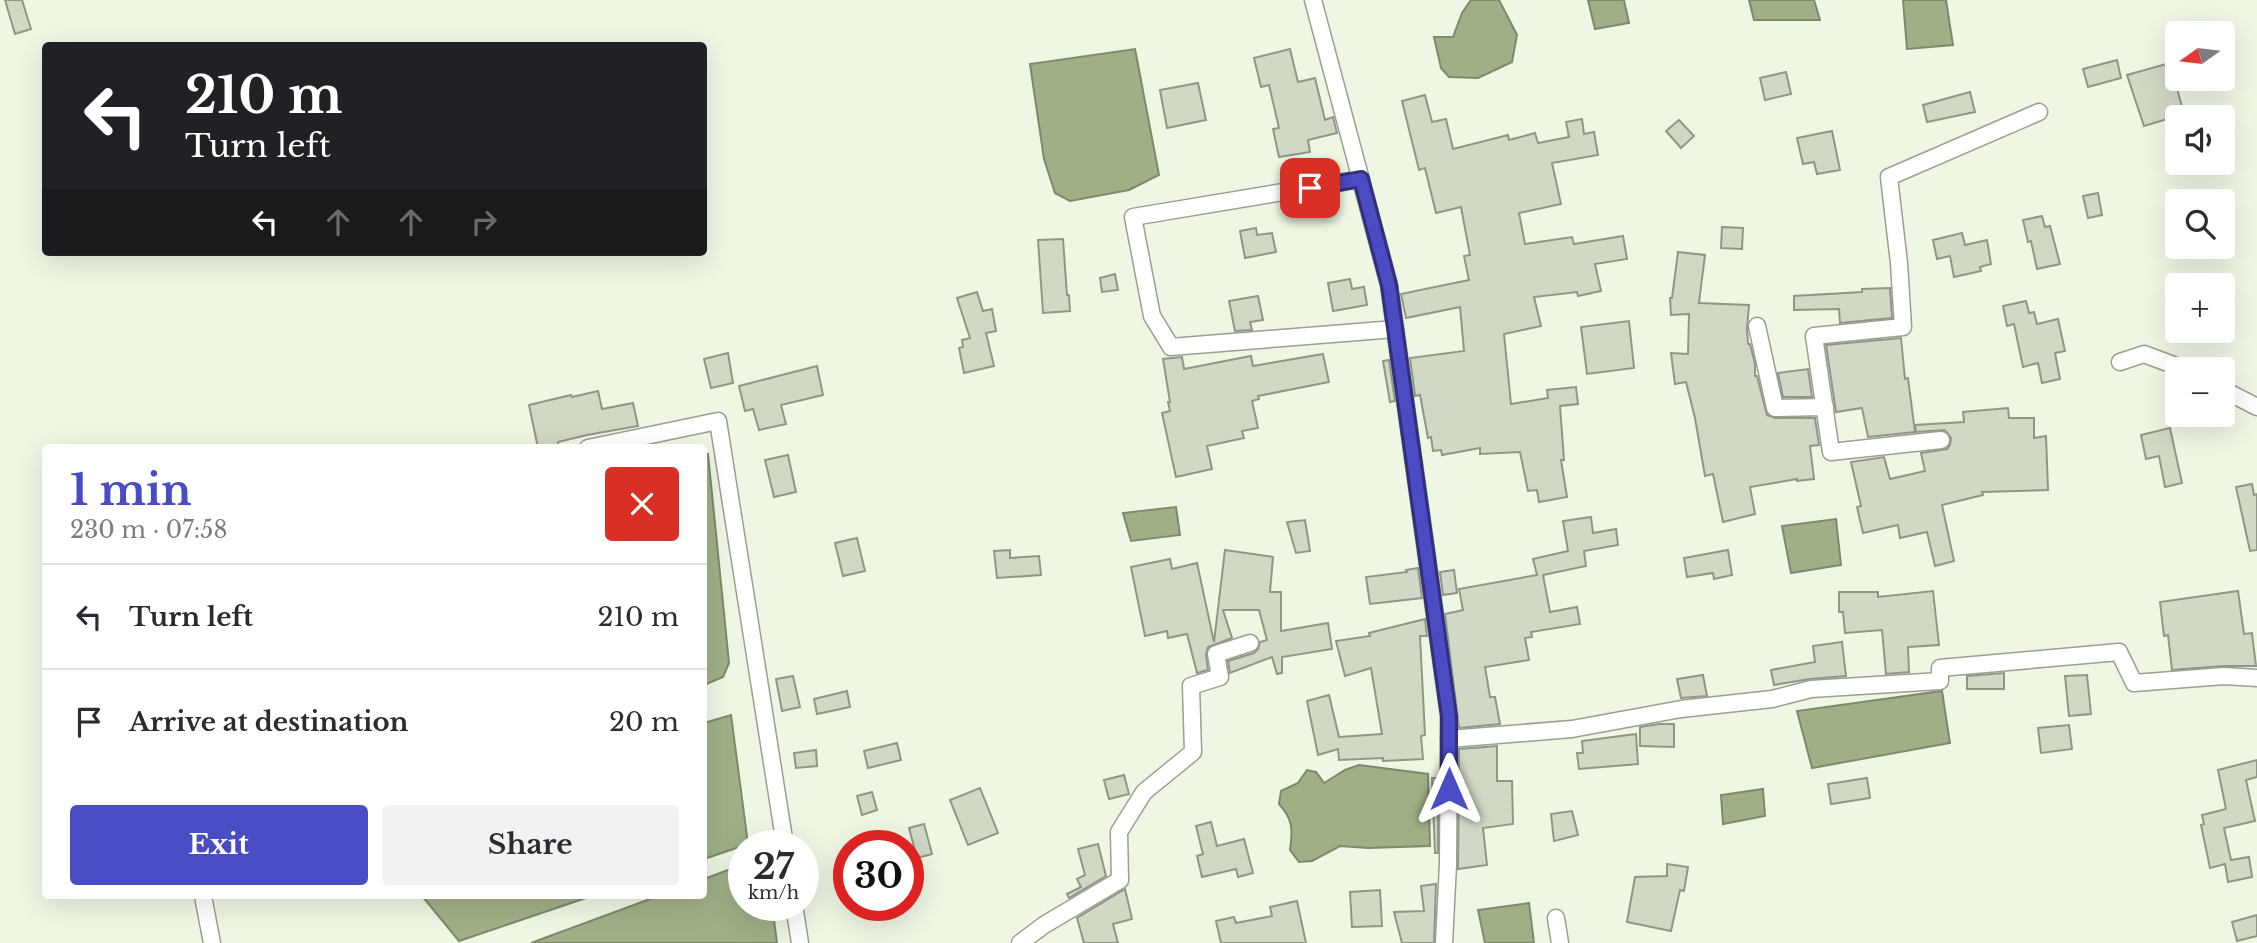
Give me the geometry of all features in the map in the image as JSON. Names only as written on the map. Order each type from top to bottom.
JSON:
[{"type":"street","points":[[1313,0],[1389,285],[1449,716],[1448,864],[1444,943]]},
{"type":"street","points":[[1941,440],[1831,452],[1814,336],[1903,327],[1889,177],[2039,112]]},
{"type":"street","points":[[1361,179],[1133,217],[1152,316],[1171,347],[1395,329]]},
{"type":"street","points":[[1757,326],[1775,408],[1825,407]]},
{"type":"street","points":[[2120,362],[2144,354],[2165,362]]},
{"type":"street","points":[[2235,396],[2257,407]]},
{"type":"street","points":[[607,444],[718,421],[783,830]]},
{"type":"street","points":[[1020,943],[1044,925],[1120,880],[1119,832],[1144,792],[1193,752],[1191,686],[1220,677],[1216,654],[1250,643]]},
{"type":"street","points":[[1449,739],[1572,729],[1681,709],[1772,699],[1811,689],[1940,681],[1940,668],[2119,652],[2134,683],[2224,676],[2257,678]]},
{"type":"street","points":[[204,899],[212,943]]},
{"type":"street","points":[[1556,918],[1560,943]]},
{"type":"street","points":[[797,921],[800,943]]},
{"type":"shaded area","points":[[1471,0],[1499,0],[1517,35],[1512,62],[1478,78],[1449,77],[1441,68],[1434,37],[1453,37],[1462,13]]},
{"type":"shaded area","points":[[1588,0],[1624,0],[1629,23],[1595,29]]},
{"type":"shaded area","points":[[1749,0],[1814,0],[1820,20],[1754,20]]},
{"type":"shaded area","points":[[1903,0],[1946,0],[1953,45],[1907,49]]},
{"type":"shaded area","points":[[1135,49],[1159,175],[1129,190],[1070,201],[1055,193],[1044,159],[1030,64]]},
{"type":"shaded area","points":[[707,454],[729,663],[723,677],[707,684]]},
{"type":"shaded area","points":[[1176,507],[1180,535],[1131,541],[1123,513]]},
{"type":"shaded area","points":[[1836,519],[1841,565],[1791,573],[1782,526]]},
{"type":"shaded area","points":[[1942,691],[1950,743],[1812,768],[1797,711]]},
{"type":"shaded area","points":[[731,715],[746,830],[728,830],[728,851],[707,858],[707,722]]},
{"type":"shaded area","points":[[1359,765],[1428,774],[1430,846],[1340,846],[1312,861],[1299,862],[1290,850],[1291,825],[1279,804],[1281,791],[1298,783],[1307,770],[1316,772],[1324,783]]},
{"type":"shaded area","points":[[1763,789],[1765,816],[1723,824],[1721,795]]},
{"type":"shaded area","points":[[728,870],[728,921],[774,921],[777,943],[531,943],[650,899],[707,899],[707,878]]},
{"type":"shaded area","points":[[424,899],[583,899],[459,941]]},
{"type":"shaded area","points":[[1529,903],[1534,943],[1485,943],[1478,910]]},
{"type":"building","points":[[5,0],[22,0],[31,29],[15,34]]},
{"type":"building","points":[[1290,49],[1298,82],[1315,78],[1325,120],[1333,117],[1337,133],[1308,140],[1310,152],[1279,157],[1273,129],[1279,128],[1269,85],[1261,87],[1254,58]]},
{"type":"building","points":[[2117,60],[2121,78],[2088,87],[2083,69]]},
{"type":"building","points":[[2165,64],[2165,91],[2178,91],[2182,105],[2165,105],[2165,120],[2144,126],[2127,75]]},
{"type":"building","points":[[1786,72],[1791,94],[1765,100],[1760,78]]},
{"type":"building","points":[[1198,83],[1206,120],[1167,128],[1160,90]]},
{"type":"building","points":[[1970,92],[1975,112],[1927,122],[1923,105]]},
{"type":"building","points":[[1425,95],[1432,122],[1446,119],[1453,149],[1508,135],[1509,140],[1535,133],[1538,143],[1569,137],[1566,122],[1582,119],[1584,134],[1594,132],[1598,155],[1552,163],[1561,204],[1519,213],[1525,244],[1572,237],[1574,244],[1623,236],[1627,259],[1595,264],[1601,291],[1578,296],[1577,292],[1534,297],[1541,326],[1504,334],[1511,404],[1548,398],[1547,390],[1576,387],[1578,404],[1560,406],[1564,460],[1561,460],[1567,497],[1539,502],[1537,490],[1528,491],[1520,452],[1480,454],[1480,448],[1442,455],[1441,450],[1433,451],[1431,437],[1428,438],[1420,395],[1415,396],[1410,358],[1464,351],[1460,307],[1406,318],[1401,294],[1469,280],[1464,256],[1470,255],[1461,207],[1436,213],[1425,168],[1419,170],[1402,101]]},
{"type":"building","points":[[1679,120],[1694,136],[1681,148],[1666,131]]},
{"type":"building","points":[[1832,131],[1840,170],[1817,174],[1814,162],[1803,164],[1797,138]]},
{"type":"building","points":[[2098,193],[2102,215],[2088,218],[2083,196]]},
{"type":"building","points":[[2042,216],[2045,227],[2050,226],[2060,264],[2037,269],[2023,220]]},
{"type":"building","points":[[1722,227],[1743,228],[1742,249],[1721,248]]},
{"type":"building","points":[[1256,228],[1257,235],[1272,233],[1276,252],[1245,258],[1240,231]]},
{"type":"building","points":[[1962,233],[1965,245],[1987,240],[1991,264],[1980,267],[1981,271],[1954,277],[1950,256],[1937,259],[1933,240]]},
{"type":"building","points":[[1063,239],[1070,311],[1043,313],[1038,240]]},
{"type":"building","points":[[1678,252],[1705,255],[1699,303],[1749,305],[1748,344],[1767,415],[1775,418],[1815,418],[1819,445],[1810,446],[1814,479],[1797,479],[1750,487],[1755,514],[1723,522],[1713,474],[1705,476],[1686,382],[1675,384],[1671,353],[1688,354],[1689,314],[1671,315],[1670,298]]},
{"type":"building","points":[[1115,274],[1118,290],[1102,292],[1100,278]]},
{"type":"building","points":[[1350,279],[1352,289],[1364,287],[1367,305],[1333,311],[1328,283]]},
{"type":"building","points":[[1890,288],[1892,318],[1840,323],[1839,309],[1794,310],[1794,296]]},
{"type":"building","points":[[977,292],[983,311],[992,309],[996,331],[986,333],[994,366],[964,373],[959,348],[963,347],[962,340],[970,338],[957,298]]},
{"type":"building","points":[[1258,296],[1263,320],[1250,322],[1252,330],[1235,331],[1229,301]]},
{"type":"building","points":[[2026,301],[2029,313],[2034,312],[2037,324],[2058,319],[2065,351],[2055,353],[2060,379],[2042,383],[2038,363],[2023,367],[2014,324],[2007,326],[2003,306]]},
{"type":"building","points":[[1629,321],[1634,368],[1587,374],[1581,327]]},
{"type":"building","points":[[1901,338],[1915,432],[1868,437],[1862,408],[1836,412],[1826,345]]},
{"type":"building","points":[[728,353],[733,383],[711,388],[704,359]]},
{"type":"building","points":[[1323,354],[1329,382],[1258,396],[1259,399],[1252,401],[1258,428],[1242,431],[1244,438],[1207,446],[1212,469],[1176,477],[1162,413],[1170,411],[1163,359],[1182,357],[1184,369],[1251,356],[1253,366]]},
{"type":"building","points":[[1389,360],[1395,401],[1390,402],[1383,361]]},
{"type":"building","points":[[817,366],[823,395],[781,405],[786,424],[759,430],[753,409],[745,411],[739,386]]},
{"type":"building","points":[[1808,369],[1812,397],[1783,397],[1778,373]]},
{"type":"building","points":[[598,391],[602,409],[633,403],[638,426],[587,435],[558,444],[537,444],[529,405],[571,395],[572,397]]},
{"type":"building","points":[[2008,408],[2009,418],[2034,418],[2034,438],[2046,436],[2048,490],[1982,492],[1983,495],[1942,505],[1954,561],[1935,566],[1927,532],[1900,538],[1898,525],[1863,533],[1857,507],[1861,506],[1851,462],[1884,457],[1890,479],[1925,471],[1921,453],[1947,449],[1951,438],[1945,430],[1916,432],[1915,425],[1964,422],[1963,412]]},
{"type":"building","points":[[2170,428],[2182,483],[2165,487],[2159,456],[2146,459],[2141,435]]},
{"type":"building","points":[[788,455],[796,492],[774,497],[765,460]]},
{"type":"building","points":[[2252,484],[2254,495],[2257,494],[2257,550],[2250,551],[2236,487]]},
{"type":"building","points":[[1591,517],[1593,533],[1616,529],[1618,545],[1584,551],[1586,566],[1543,575],[1550,612],[1577,607],[1580,624],[1531,632],[1532,637],[1525,638],[1529,660],[1485,667],[1490,697],[1495,697],[1500,724],[1459,728],[1445,614],[1463,610],[1459,589],[1537,575],[1533,559],[1568,551],[1563,521]]},
{"type":"building","points":[[1305,520],[1310,551],[1296,553],[1287,522]]},
{"type":"building","points":[[857,538],[865,571],[843,576],[835,543]]},
{"type":"building","points":[[1010,550],[1010,558],[1039,556],[1041,575],[997,578],[994,551]]},
{"type":"building","points":[[1225,550],[1273,557],[1270,592],[1281,592],[1281,631],[1328,623],[1332,649],[1282,657],[1282,673],[1277,674],[1272,657],[1230,673],[1228,661],[1254,653],[1260,642],[1267,640],[1259,610],[1223,610],[1232,638],[1208,647],[1208,670],[1197,673],[1187,634],[1168,638],[1167,631],[1145,636],[1131,567],[1170,559],[1172,569],[1197,563],[1214,642]]},
{"type":"building","points":[[1728,550],[1732,575],[1714,579],[1713,573],[1687,577],[1684,558]]},
{"type":"building","points":[[1418,568],[1422,598],[1370,604],[1366,577]]},
{"type":"building","points":[[1454,570],[1457,593],[1443,595],[1440,572]]},
{"type":"building","points":[[1933,591],[1939,645],[1908,647],[1909,672],[1886,674],[1882,630],[1845,633],[1843,612],[1839,612],[1839,592],[1878,592],[1878,597]]},
{"type":"building","points":[[2238,591],[2244,634],[2252,633],[2256,666],[2172,670],[2168,635],[2164,636],[2160,602]]},
{"type":"building","points":[[1425,619],[1427,636],[1420,636],[1425,735],[1421,736],[1423,759],[1339,760],[1338,749],[1318,755],[1307,701],[1329,695],[1339,737],[1382,734],[1371,668],[1345,676],[1336,641],[1370,636],[1369,633]]},
{"type":"building","points":[[1842,642],[1846,676],[1774,685],[1771,670],[1815,662],[1813,646]]},
{"type":"building","points":[[2004,673],[2004,689],[1967,689],[1967,676]]},
{"type":"building","points":[[1703,675],[1707,696],[1681,698],[1677,679]]},
{"type":"building","points":[[2087,675],[2091,714],[2069,716],[2065,676]]},
{"type":"building","points":[[793,676],[800,707],[782,711],[776,679]]},
{"type":"building","points":[[847,691],[850,707],[817,714],[814,699]]},
{"type":"building","points":[[1674,724],[1674,747],[1640,746],[1640,727]]},
{"type":"building","points":[[2069,725],[2072,749],[2041,753],[2038,728]]},
{"type":"building","points":[[1636,734],[1638,764],[1579,769],[1577,753],[1583,753],[1582,741]]},
{"type":"building","points":[[897,743],[901,760],[868,768],[864,751]]},
{"type":"building","points":[[1497,746],[1497,781],[1512,781],[1513,824],[1483,828],[1487,865],[1458,869],[1459,749]]},
{"type":"building","points":[[816,750],[817,766],[796,768],[794,753]]},
{"type":"building","points":[[2257,760],[2257,777],[2246,780],[2255,821],[2224,828],[2231,860],[2249,857],[2252,877],[2228,882],[2225,864],[2210,868],[2201,825],[2204,824],[2202,815],[2226,809],[2218,770]]},
{"type":"building","points":[[1124,775],[1129,794],[1109,799],[1104,780]]},
{"type":"building","points":[[1432,778],[1438,778],[1438,853],[1435,853]]},
{"type":"building","points":[[1867,778],[1870,798],[1831,804],[1828,784]]},
{"type":"building","points":[[980,788],[998,833],[968,845],[950,800]]},
{"type":"building","points":[[872,792],[877,810],[862,815],[857,796]]},
{"type":"building","points":[[1572,811],[1578,835],[1554,841],[1551,814]]},
{"type":"building","points":[[1211,822],[1217,846],[1244,839],[1253,873],[1238,877],[1236,869],[1202,877],[1197,856],[1203,854],[1196,826]]},
{"type":"building","points":[[924,824],[932,854],[924,856],[924,830],[909,828]]},
{"type":"building","points":[[1098,844],[1106,876],[1069,898],[1067,894],[1081,887],[1077,879],[1085,875],[1078,849]]},
{"type":"building","points":[[1667,864],[1688,867],[1684,891],[1680,890],[1671,931],[1627,922],[1635,877],[1667,876]]},
{"type":"building","points":[[1436,884],[1434,943],[1402,943],[1394,912],[1424,911],[1421,886]]},
{"type":"building","points":[[1125,889],[1132,919],[1113,924],[1118,943],[1084,943],[1077,918]]},
{"type":"building","points":[[1380,890],[1382,926],[1352,927],[1350,892]]},
{"type":"building","points":[[1297,901],[1306,943],[1221,943],[1216,921],[1234,917],[1236,923],[1272,916],[1270,907]]},
{"type":"building","points":[[2257,915],[2257,936],[2237,941],[2232,922]]},
{"type":"route","points":[[1310,188],[1361,179],[1389,285],[1449,716],[1449,789]]}]
